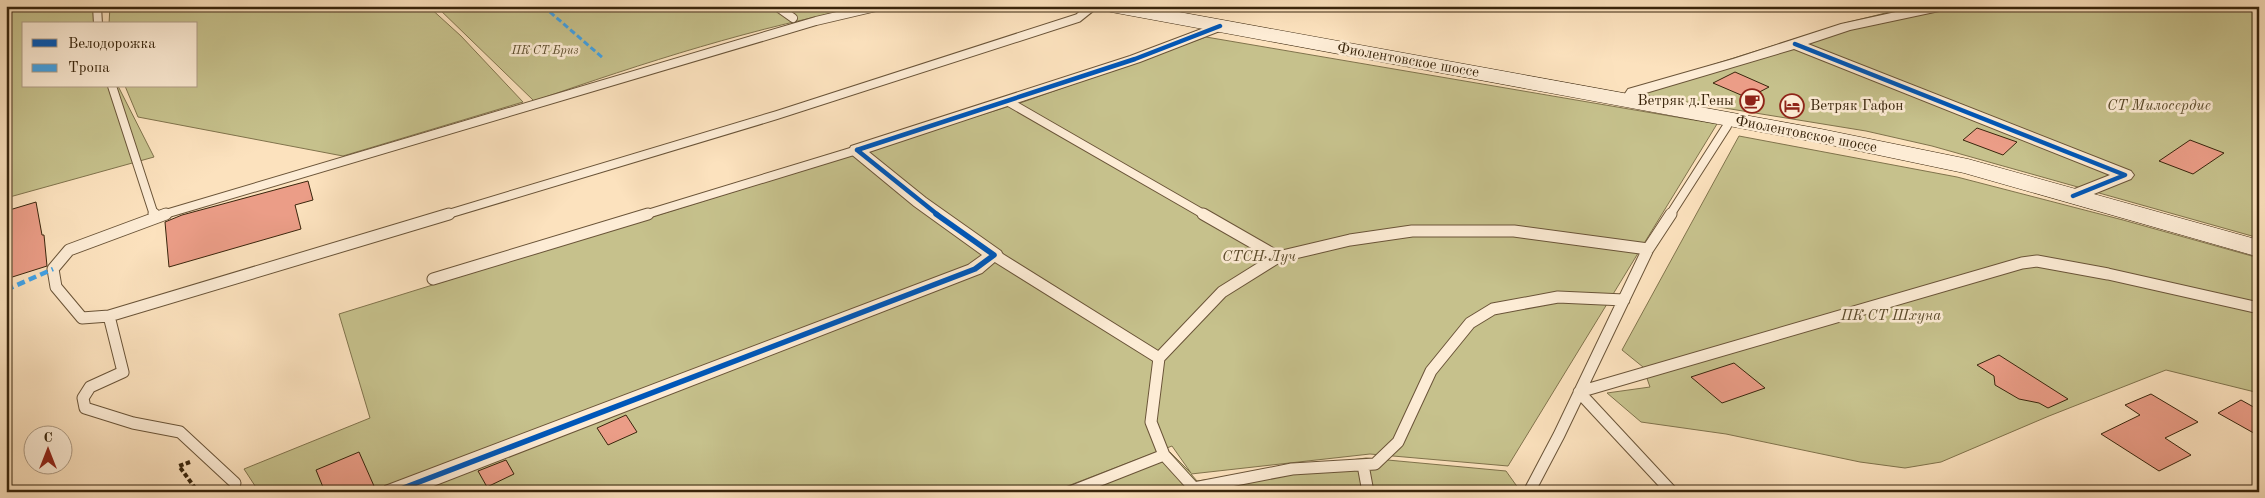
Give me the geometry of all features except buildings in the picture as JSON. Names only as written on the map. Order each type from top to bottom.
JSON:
[{"type":"main road","name":"Фиолентовское шоссе","points":[[1111,6],[1821,136],[1968,166],[2259,249]]},
{"type":"street","points":[[1628,101],[1633,92],[1738,62],[1846,27],[1944,6]]},
{"type":"street","points":[[857,150],[1135,59],[1220,26]]},
{"type":"street","points":[[1795,44],[2126,175],[2073,196]]},
{"type":"street","points":[[393,492],[975,269],[994,255],[920,202],[857,150]]},
{"type":"lane","points":[[97,6],[98,22]]},
{"type":"lane","points":[[776,6],[793,18]]},
{"type":"lane","points":[[880,6],[816,21],[155,217],[69,250],[53,269],[56,287],[82,318],[109,316],[777,115],[1078,18],[1093,6]]},
{"type":"lane","points":[[113,88],[155,217]]},
{"type":"lane","points":[[1007,101],[1278,257]]},
{"type":"lane","points":[[1529,492],[1648,249],[1727,126],[1728,120]]},
{"type":"lane","points":[[433,279],[857,150]]},
{"type":"lane","points":[[1624,300],[1558,297],[1493,309],[1470,323],[1431,371],[1398,442],[1374,464],[1292,469],[1194,488],[1164,455],[1151,422],[1159,358],[1222,292],[1278,257],[1350,240],[1412,231],[1514,231],[1648,249]]},
{"type":"lane","points":[[994,255],[1159,358]]},
{"type":"lane","points":[[1579,392],[2022,263],[2037,261],[2108,274],[2259,308]]},
{"type":"lane","points":[[109,316],[123,372],[90,387],[83,398],[85,408],[133,422],[180,432],[235,483]]},
{"type":"lane","points":[[1579,392],[1672,492]]},
{"type":"lane","points":[[1070,492],[1164,455]]},
{"type":"lane","points":[[1363,465],[1368,492]]},
{"type":"path","points":[[179,466],[198,492]]},
{"type":"green space","points":[[6,6],[97,6],[97,22],[22,22],[22,88],[119,88],[154,157],[6,198]]},
{"type":"green space","points":[[110,6],[428,6],[461,36],[523,102],[343,156],[138,117],[126,88],[198,88],[198,22],[109,22]]},
{"type":"green space","name":"ПК СТ Бриз","points":[[436,6],[871,6],[828,14],[743,35],[617,73],[534,101]]},
{"type":"green space","name":"СТ Милосердие","points":[[1914,6],[2259,6],[2259,238],[1932,146],[1866,131],[1626,92],[1845,23]]},
{"type":"green space","name":"СТСН Луч","points":[[1206,37],[1717,124],[1508,466],[1370,454],[1191,474],[1197,481],[1366,458],[1506,471],[1521,492],[1065,492],[1170,452],[1191,473],[1172,446],[1052,492],[259,492],[244,469],[370,418],[339,314],[1023,102]]},
{"type":"green space","name":"ПК СТ Шхуна","points":[[1739,136],[1957,177],[2259,258],[2259,393],[2166,370],[2049,416],[1941,462],[1905,468],[1860,462],[1726,434],[1641,422],[1607,393],[1650,387],[1643,367],[1622,350]]},
{"type":"marked path","points":[[543,6],[603,58]]},
{"type":"marked path","points":[[6,290],[53,269]]},
{"type":"marked path","points":[[6,397],[10,398]]},
{"type":"cycle path","points":[[857,150],[1135,59],[1220,26]]},
{"type":"cycle path","points":[[1795,44],[2125,175],[2073,196]]},
{"type":"cycle path","points":[[393,492],[975,269],[994,255],[920,202],[857,150]]},
{"type":"place","name":"Ветряк д.Гены","points":[[1752,101]]},
{"type":"place","name":"Ветряк Гафон","points":[[1792,106]]}]
